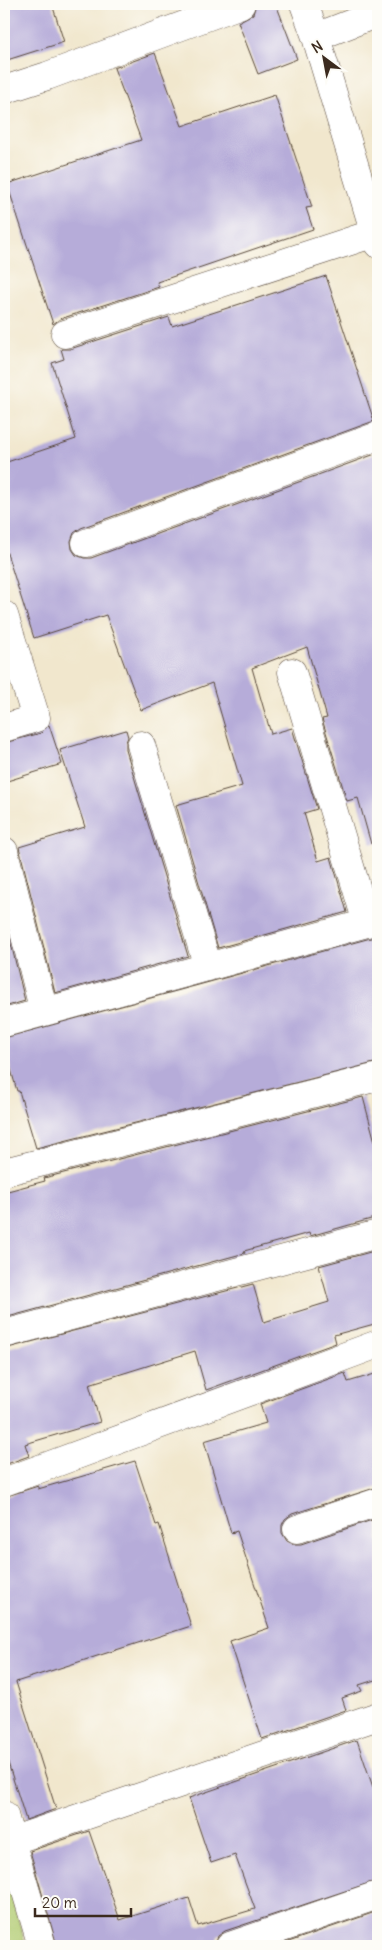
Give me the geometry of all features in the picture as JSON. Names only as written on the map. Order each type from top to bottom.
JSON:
[{"type":"street","points":[[4,90],[48,76],[241,4]]},
{"type":"street","points":[[64,334],[377,239],[316,37],[304,4]]},
{"type":"street","points":[[316,37],[378,13]]},
{"type":"street","points":[[86,543],[378,436]]},
{"type":"street","points":[[4,615],[36,718],[4,728]]},
{"type":"street","points":[[4,1023],[373,921],[292,672]]},
{"type":"street","points":[[141,745],[208,967]]},
{"type":"street","points":[[4,851],[44,1012]]},
{"type":"street","points":[[4,1172],[378,1077]]},
{"type":"street","points":[[4,1334],[378,1234]]},
{"type":"street","points":[[4,1482],[378,1344]]},
{"type":"street","points":[[297,1529],[378,1502]]},
{"type":"street","points":[[11,1841],[378,1716]]},
{"type":"street","points":[[4,1815],[42,1946]]},
{"type":"street","points":[[230,1946],[378,1894]]},
{"type":"green space","points":[[4,1869],[26,1946],[4,1946]]},
{"type":"building","points":[[4,4],[52,4],[64,42],[4,61]]},
{"type":"building","points":[[256,4],[276,4],[297,59],[258,74],[238,22],[253,14]]},
{"type":"building","points":[[155,53],[182,126],[275,95],[312,207],[306,208],[313,229],[157,282],[159,287],[60,319],[53,324],[7,184],[141,140],[114,68]]},
{"type":"building","points":[[326,276],[374,421],[81,528],[74,533],[71,541],[72,549],[76,555],[91,558],[378,453],[378,842],[371,844],[358,798],[347,801],[322,719],[327,718],[307,647],[252,668],[271,734],[292,728],[317,809],[304,813],[318,861],[331,857],[347,912],[218,948],[176,805],[242,786],[212,683],[141,710],[106,615],[34,638],[4,544],[4,463],[76,439],[52,363],[64,359],[61,349],[70,349],[169,317],[172,326]]},
{"type":"building","points":[[49,725],[62,764],[4,782],[4,743],[41,733]]},
{"type":"building","points":[[126,730],[128,737],[126,750],[188,956],[55,993],[19,847],[85,827],[60,750]]},
{"type":"building","points":[[4,915],[25,1001],[4,1007]]},
{"type":"building","points":[[378,936],[378,1062],[36,1148],[19,1091],[17,1091],[4,1045],[4,1038]]},
{"type":"building","points":[[363,1097],[378,1153],[378,1217],[310,1236],[309,1233],[244,1251],[245,1253],[4,1318],[4,1192],[45,1181],[44,1178]]},
{"type":"building","points":[[374,1251],[378,1266],[378,1323],[334,1335],[336,1343],[206,1390],[195,1351],[89,1384],[100,1422],[25,1444],[29,1456],[4,1465],[4,1349],[253,1284],[264,1322],[329,1302],[319,1266]]},
{"type":"building","points":[[345,1373],[348,1382],[378,1373],[378,1487],[292,1514],[285,1519],[282,1525],[282,1533],[287,1541],[293,1544],[301,1544],[378,1518],[378,1679],[359,1685],[362,1691],[342,1698],[346,1710],[262,1739],[230,1641],[269,1628],[237,1531],[231,1533],[204,1441],[266,1423],[260,1404]]},
{"type":"building","points":[[135,1461],[156,1525],[159,1524],[191,1626],[16,1682],[56,1809],[26,1820],[4,1750],[4,1497],[38,1486],[38,1489]]},
{"type":"building","points":[[357,1740],[378,1802],[378,1880],[225,1931],[218,1936],[215,1946],[57,1946],[30,1851],[89,1831],[120,1920],[189,1898],[198,1926],[255,1909],[235,1855],[211,1863],[189,1798]]},
{"type":"building","points":[[378,1911],[378,1946],[277,1946]]}]
